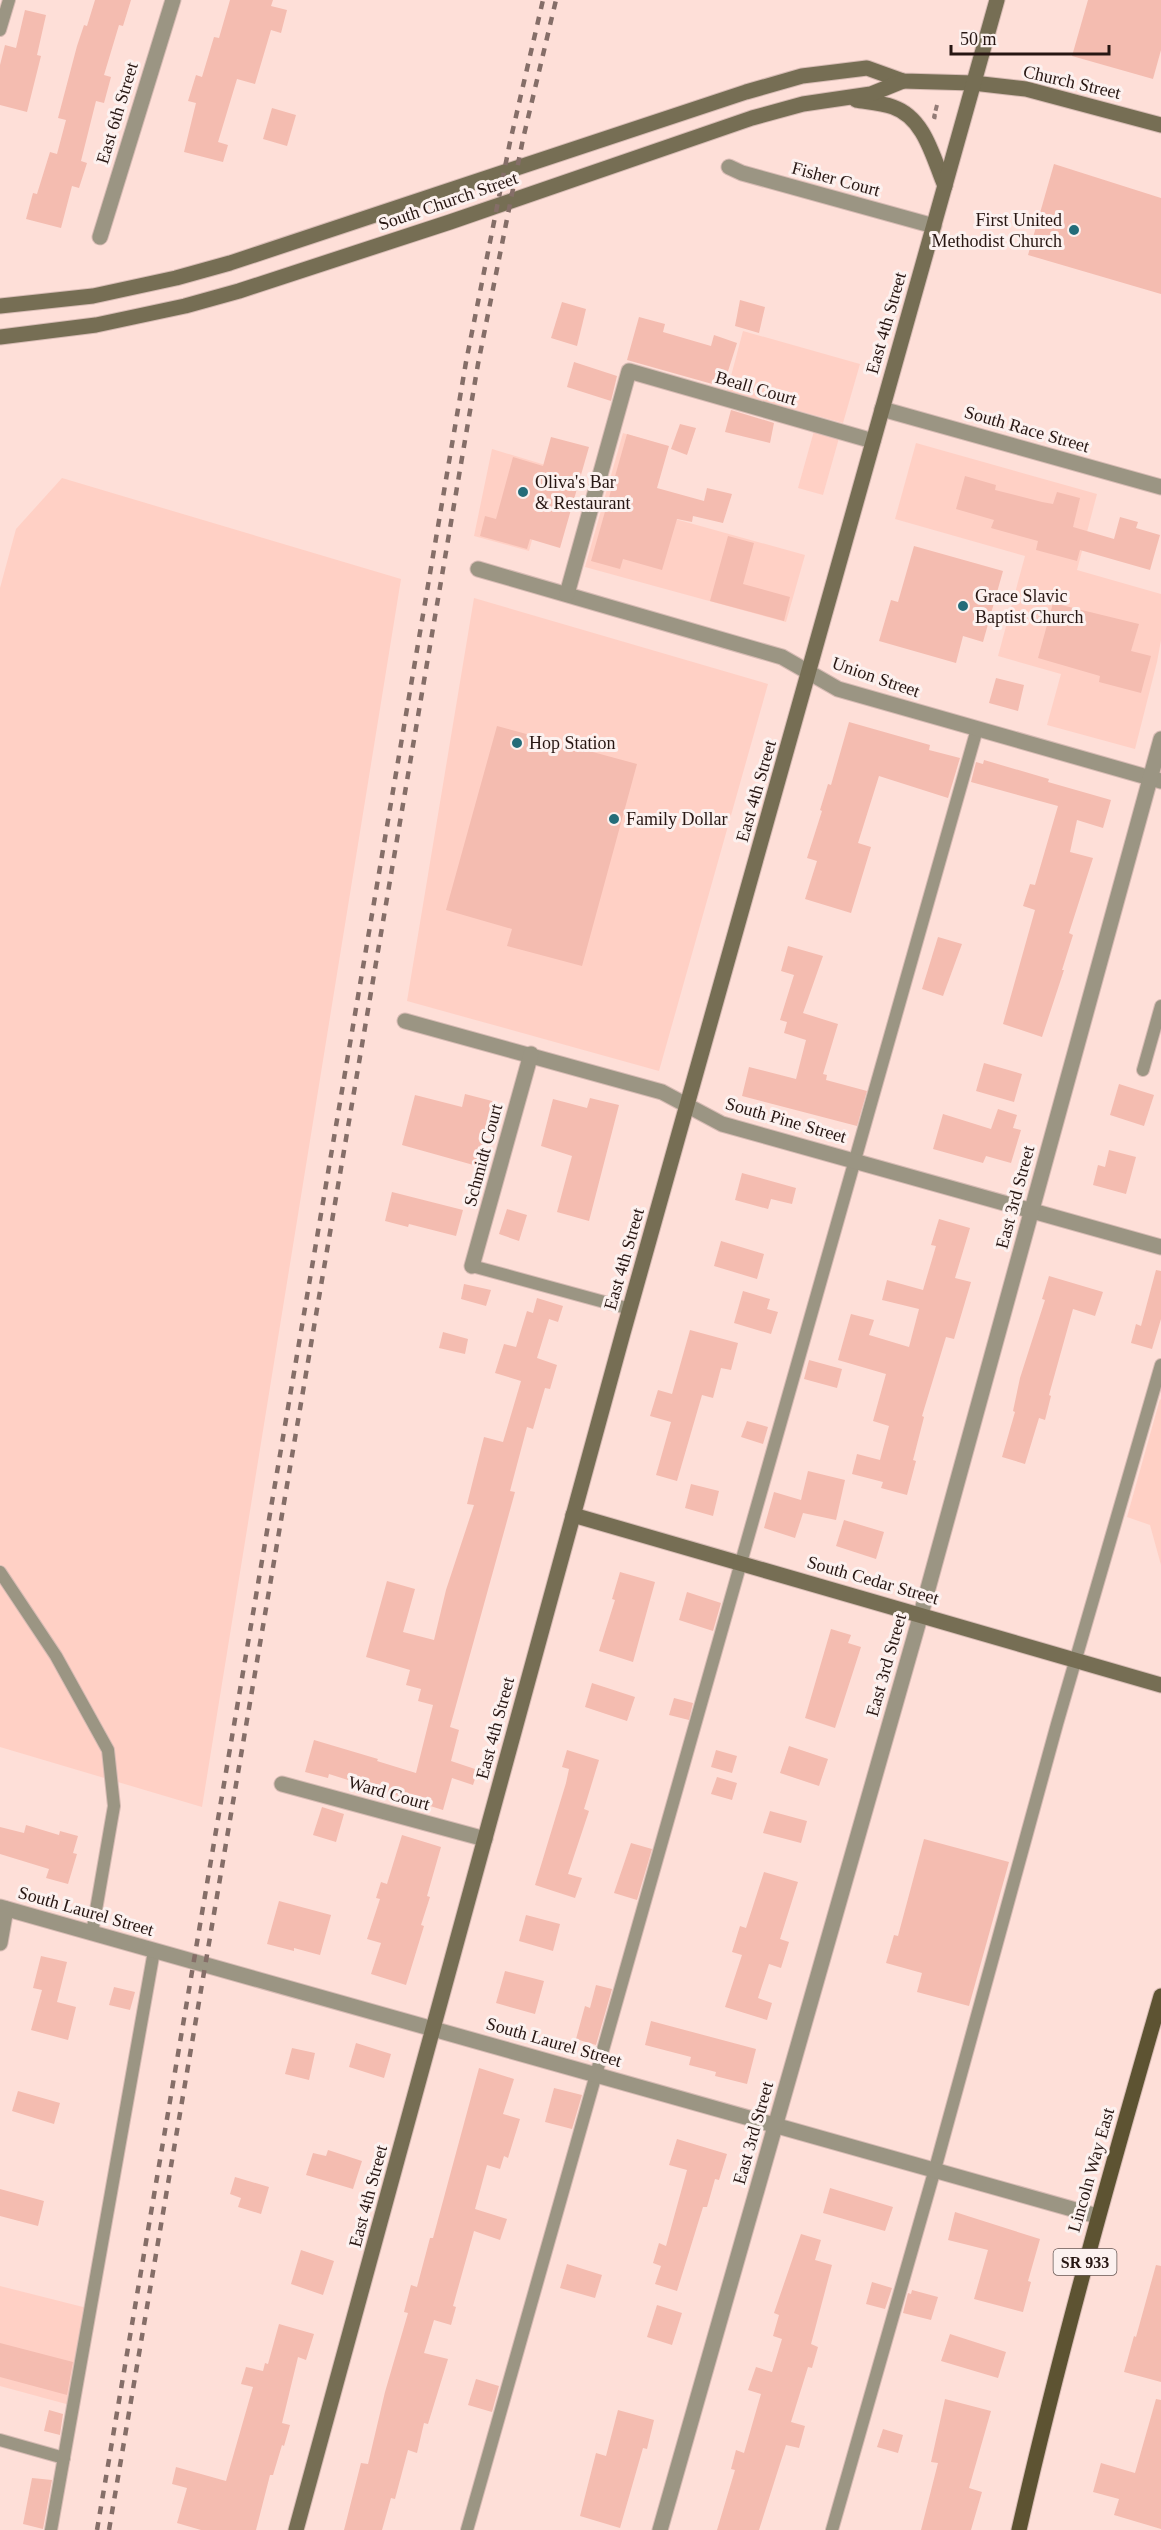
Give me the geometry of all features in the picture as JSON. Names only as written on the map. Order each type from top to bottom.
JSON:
[{"type":"main road","name":"Lincoln Way East","points":[[1019,2530],[1054,2378],[1097,2216],[1161,1996]]},
{"type":"street","name":"East 6th Street","points":[[100,237],[173,0]]},
{"type":"street","name":"East 4th Street","points":[[296,2530],[573,1515],[997,0]]},
{"type":"street","name":"South Church Street","points":[[0,306],[93,296],[176,278],[230,263],[747,92],[802,76],[867,68],[903,81],[973,83]]},
{"type":"street","name":"South Church Street","points":[[0,337],[96,325],[207,300],[439,226],[752,118],[803,104],[871,94],[903,81]]},
{"type":"street","name":"Church Street","points":[[973,83],[1026,89],[1161,125]]},
{"type":"street","points":[[844,97],[893,107],[911,117],[920,128],[945,186]]},
{"type":"street","name":"Fisher Court","points":[[729,167],[742,173],[934,226]]},
{"type":"street","name":"Beall Court","points":[[567,594],[630,371],[873,441]]},
{"type":"street","name":"South Race Street","points":[[882,410],[1161,487]]},
{"type":"street","name":"Union Street","points":[[478,569],[782,657],[838,689],[1156,779]]},
{"type":"street","name":"East 3rd Street","points":[[660,2530],[921,1614],[1031,1210],[1156,779],[1161,740]]},
{"type":"street","name":"South Pine Street","points":[[405,1021],[662,1092],[722,1124],[1161,1247]]},
{"type":"street","name":"Schmidt Court","points":[[472,1266],[531,1054]]},
{"type":"street","name":"South Cedar Street","points":[[573,1515],[1161,1685]]},
{"type":"street","name":"Ward Court","points":[[282,1784],[485,1839]]},
{"type":"street","points":[[0,1943],[3,1908]]},
{"type":"street","name":"South Laurel Street","points":[[3,1908],[1097,2216]]},
{"type":"lane","points":[[0,30],[9,0]]},
{"type":"lane","points":[[467,2530],[586,2105],[597,2074],[741,1563],[858,1161],[977,729]]},
{"type":"lane","points":[[1143,1070],[1161,1006]]},
{"type":"lane","points":[[472,1266],[630,1310]]},
{"type":"lane","points":[[832,2530],[1161,1365]]},
{"type":"lane","points":[[0,1572],[56,1656],[108,1750],[114,1806],[92,1933]]},
{"type":"lane","points":[[51,2530],[154,1951]]},
{"type":"lane","points":[[0,2440],[64,2458]]},
{"type":"path","points":[[937,105],[934,117],[939,118]]},
{"type":"shaded area","points":[[743,331],[860,364],[843,423],[727,391]]},
{"type":"shaded area","points":[[814,431],[839,438],[823,495],[798,488]]},
{"type":"shaded area","points":[[623,433],[667,446],[650,512],[805,555],[786,622],[585,567]]},
{"type":"shaded area","points":[[916,443],[1097,494],[1077,570],[1161,594],[1161,640],[1135,749],[1047,725],[1061,674],[998,656],[1025,556],[895,519]]},
{"type":"shaded area","name":"Oliva's Bar & Restaurant","points":[[492,449],[552,467],[529,551],[474,536]]},
{"type":"shaded area","points":[[62,478],[401,579],[202,1807],[0,1747],[0,588],[16,529]]},
{"type":"shaded area","points":[[474,598],[768,684],[659,1071],[407,1001]]},
{"type":"shaded area","points":[[1160,1399],[1161,1565],[1150,1525],[1127,1517]]},
{"type":"shaded area","points":[[0,2286],[87,2308],[70,2405],[0,2386]]},
{"type":"building","points":[[95,0],[131,0],[123,26],[119,25],[104,75],[111,77],[104,103],[96,101],[81,161],[87,163],[79,188],[72,186],[61,228],[26,219],[33,193],[37,194],[50,152],[57,154],[66,120],[58,118],[77,46],[84,25],[87,26]]},
{"type":"building","points":[[230,0],[273,0],[271,6],[287,10],[281,33],[271,30],[255,84],[237,79],[218,142],[228,145],[223,162],[184,152],[196,103],[188,101],[196,75],[202,77],[214,37],[219,38]]},
{"type":"building","points":[[1088,0],[1161,0],[1161,50],[1153,79],[1072,56]]},
{"type":"building","points":[[25,10],[46,15],[37,55],[41,56],[27,112],[0,105],[0,65],[5,45],[16,48]]},
{"type":"building","points":[[272,108],[296,115],[287,146],[263,139]]},
{"type":"building","name":"First United Methodist Church","points":[[1054,164],[1161,198],[1161,294],[1028,255]]},
{"type":"building","points":[[740,300],[765,307],[759,333],[735,326]]},
{"type":"building","points":[[562,302],[586,309],[577,346],[551,338]]},
{"type":"building","points":[[639,317],[665,324],[663,332],[711,346],[714,335],[737,343],[723,387],[627,360]]},
{"type":"building","points":[[574,362],[617,376],[611,401],[567,387]]},
{"type":"building","points":[[731,410],[774,423],[770,443],[725,432]]},
{"type":"building","points":[[680,424],[696,428],[687,455],[671,449]]},
{"type":"building","points":[[627,434],[669,446],[657,488],[704,501],[707,488],[732,494],[723,523],[693,516],[692,522],[677,519],[662,570],[623,559],[620,569],[591,561]]},
{"type":"building","points":[[551,437],[589,447],[560,548],[530,539],[527,549],[480,536],[485,516],[496,519],[513,457],[543,466]]},
{"type":"building","points":[[965,476],[996,485],[995,490],[1042,502],[1053,504],[1057,492],[1080,498],[1073,527],[1114,539],[1120,517],[1138,522],[1136,528],[1160,535],[1150,570],[1080,550],[1077,561],[1036,550],[1038,541],[991,528],[994,520],[956,509]]},
{"type":"building","points":[[728,536],[754,543],[743,584],[790,597],[784,621],[710,601]]},
{"type":"building","name":"Grace Slavic Baptist Church","points":[[914,546],[1003,571],[983,642],[963,636],[956,663],[879,641],[891,600],[898,602]]},
{"type":"building","points":[[1053,603],[1139,624],[1131,651],[1151,656],[1141,693],[1099,682],[1100,676],[1038,658]]},
{"type":"building","points":[[996,678],[1024,685],[1018,711],[989,703]]},
{"type":"building","points":[[849,722],[930,745],[929,750],[960,758],[948,798],[879,776],[858,843],[871,847],[851,913],[805,899],[817,861],[807,858]]},
{"type":"building","points":[[497,726],[637,764],[582,966],[507,946],[512,929],[446,910]]},
{"type":"building","points":[[984,760],[1111,800],[1103,828],[1077,820],[1070,852],[1093,858],[1069,933],[1073,935],[1062,970],[1064,970],[1042,1037],[1003,1024],[1035,910],[1023,906],[1030,884],[1035,885],[1058,806],[971,782],[976,762],[983,764]]},
{"type":"building","points":[[938,937],[962,944],[943,996],[922,989]]},
{"type":"building","points":[[788,946],[823,956],[803,1013],[838,1024],[823,1074],[827,1075],[826,1080],[867,1091],[857,1126],[742,1096],[749,1067],[796,1079],[806,1040],[784,1033],[787,1022],[780,1020],[794,975],[781,971]]},
{"type":"building","points":[[984,1063],[1022,1074],[1014,1102],[976,1091]]},
{"type":"building","points":[[1119,1084],[1154,1095],[1144,1126],[1110,1115]]},
{"type":"building","points":[[465,1094],[496,1102],[477,1166],[402,1145],[415,1095],[462,1107]]},
{"type":"building","points":[[590,1098],[619,1105],[589,1221],[557,1212],[572,1156],[541,1146],[553,1099],[587,1108]]},
{"type":"building","points":[[998,1109],[1017,1115],[1013,1128],[1021,1130],[1011,1163],[986,1156],[983,1163],[933,1149],[943,1114],[991,1129]]},
{"type":"building","points":[[1109,1150],[1136,1157],[1126,1194],[1093,1185],[1098,1165],[1105,1167]]},
{"type":"building","points":[[742,1173],[796,1188],[792,1204],[771,1199],[768,1209],[735,1200]]},
{"type":"building","points":[[392,1192],[463,1210],[456,1236],[409,1224],[408,1227],[385,1221]]},
{"type":"building","points":[[507,1209],[527,1215],[519,1241],[499,1234]]},
{"type":"building","points":[[939,1219],[970,1228],[955,1278],[971,1282],[954,1339],[946,1337],[922,1416],[924,1417],[913,1460],[916,1461],[907,1495],[881,1488],[883,1482],[852,1474],[857,1454],[880,1460],[889,1426],[873,1421],[886,1374],[838,1360],[851,1314],[874,1320],[869,1335],[909,1347],[919,1309],[882,1300],[887,1280],[923,1290],[936,1246],[931,1245]]},
{"type":"building","points":[[721,1241],[764,1254],[757,1279],[714,1266]]},
{"type":"building","points":[[1156,1270],[1161,1271],[1161,1319],[1152,1349],[1131,1343],[1136,1324],[1141,1326]]},
{"type":"building","points":[[1049,1276],[1103,1292],[1095,1316],[1073,1309],[1049,1395],[1051,1396],[1045,1420],[1039,1418],[1025,1464],[1002,1457],[1015,1412],[1013,1411],[1020,1378],[1045,1300],[1042,1299]]},
{"type":"building","points":[[464,1284],[491,1290],[486,1306],[461,1299]]},
{"type":"building","points":[[743,1291],[770,1299],[767,1309],[778,1312],[771,1334],[734,1323]]},
{"type":"building","points":[[537,1298],[563,1306],[558,1322],[549,1319],[537,1358],[557,1365],[550,1389],[545,1388],[533,1429],[527,1427],[510,1491],[515,1492],[450,1727],[459,1730],[451,1761],[478,1770],[473,1785],[452,1778],[443,1810],[329,1774],[328,1778],[305,1772],[314,1740],[416,1773],[433,1705],[418,1701],[421,1689],[406,1685],[410,1670],[366,1657],[387,1581],[415,1589],[403,1632],[434,1640],[446,1590],[474,1505],[467,1504],[484,1437],[503,1442],[521,1381],[495,1373],[504,1344],[516,1347],[527,1311],[533,1313]]},
{"type":"building","points":[[690,1330],[738,1343],[731,1370],[721,1368],[713,1398],[702,1395],[677,1481],[656,1475],[671,1422],[650,1416],[658,1390],[672,1394]]},
{"type":"building","points":[[443,1332],[468,1339],[465,1354],[439,1348]]},
{"type":"building","points":[[809,1360],[842,1369],[837,1388],[804,1379]]},
{"type":"building","points":[[747,1421],[768,1427],[763,1444],[741,1437]]},
{"type":"building","points":[[808,1471],[845,1480],[836,1520],[803,1513],[795,1538],[764,1528],[774,1492],[801,1500]]},
{"type":"building","points":[[691,1484],[719,1491],[713,1516],[685,1508]]},
{"type":"building","points":[[844,1520],[884,1532],[876,1559],[836,1546]]},
{"type":"building","points":[[620,1572],[655,1582],[633,1662],[599,1651],[615,1600],[612,1599]]},
{"type":"building","points":[[687,1592],[721,1603],[713,1631],[679,1620]]},
{"type":"building","points":[[831,1629],[851,1635],[848,1643],[861,1647],[835,1728],[805,1718]]},
{"type":"building","points":[[592,1683],[635,1697],[627,1721],[585,1707]]},
{"type":"building","points":[[674,1698],[693,1703],[689,1720],[669,1715]]},
{"type":"building","points":[[789,1746],[828,1759],[819,1786],[780,1773]]},
{"type":"building","points":[[567,1750],[599,1760],[584,1809],[589,1811],[568,1874],[582,1878],[575,1898],[535,1885],[566,1783],[569,1769],[562,1767]]},
{"type":"building","points":[[716,1750],[737,1756],[732,1773],[711,1767]]},
{"type":"building","points":[[717,1777],[737,1783],[732,1800],[711,1794]]},
{"type":"building","points":[[322,1807],[344,1814],[336,1842],[313,1835]]},
{"type":"building","points":[[770,1811],[807,1821],[801,1843],[763,1833]]},
{"type":"building","points":[[26,1825],[59,1835],[60,1831],[78,1836],[73,1853],[77,1854],[68,1884],[46,1878],[49,1869],[0,1854],[0,1827],[24,1833]]},
{"type":"building","points":[[402,1835],[441,1847],[427,1896],[430,1897],[421,1925],[424,1926],[406,1985],[371,1974],[381,1943],[367,1939],[380,1899],[376,1898],[381,1882],[387,1884]]},
{"type":"building","points":[[924,1839],[1009,1862],[969,2006],[917,1992],[922,1973],[886,1963],[894,1935],[898,1936]]},
{"type":"building","points":[[631,1843],[652,1849],[637,1900],[614,1893]]},
{"type":"building","points":[[764,1872],[798,1882],[780,1939],[789,1942],[781,1968],[769,1964],[758,1998],[772,2003],[767,2020],[725,2007],[742,1955],[732,1952],[740,1926],[746,1928]]},
{"type":"building","points":[[279,1901],[331,1915],[320,1955],[267,1944]]},
{"type":"building","points":[[526,1915],[560,1924],[553,1951],[519,1941]]},
{"type":"building","points":[[41,1956],[67,1962],[57,2002],[76,2007],[68,2040],[31,2030],[42,1990],[33,1988]]},
{"type":"building","points":[[505,1971],[544,1981],[535,2014],[496,2003]]},
{"type":"building","points":[[596,1985],[612,1989],[596,2045],[576,2039],[585,2006],[590,2008]]},
{"type":"building","points":[[114,1987],[135,1992],[130,2010],[109,2005]]},
{"type":"building","points":[[651,2021],[756,2049],[747,2084],[715,2076],[716,2072],[689,2065],[691,2057],[645,2045]]},
{"type":"building","points":[[356,2043],[391,2054],[384,2078],[349,2067]]},
{"type":"building","points":[[292,2048],[315,2053],[309,2080],[285,2074]]},
{"type":"building","points":[[479,2068],[514,2079],[503,2114],[520,2119],[508,2158],[504,2156],[500,2169],[487,2165],[475,2209],[507,2219],[500,2240],[474,2231],[453,2306],[456,2307],[451,2325],[434,2320],[424,2353],[448,2359],[428,2424],[424,2423],[417,2453],[408,2450],[395,2499],[391,2498],[382,2530],[344,2530],[361,2463],[368,2464],[385,2392],[408,2313],[404,2312],[411,2285],[417,2287],[430,2238],[433,2238]]},
{"type":"building","points":[[554,2088],[582,2095],[572,2129],[545,2122]]},
{"type":"building","points":[[18,2091],[60,2103],[54,2124],[12,2111]]},
{"type":"building","points":[[677,2139],[727,2154],[719,2180],[715,2179],[707,2207],[703,2207],[677,2291],[655,2284],[661,2266],[653,2263],[659,2243],[666,2246],[687,2170],[669,2165]]},
{"type":"building","points":[[328,2150],[362,2161],[353,2189],[306,2175],[313,2153],[326,2156]]},
{"type":"building","points":[[235,2177],[269,2187],[261,2214],[238,2207],[241,2198],[230,2194]]},
{"type":"building","points":[[830,2188],[893,2207],[885,2231],[823,2213]]},
{"type":"building","points":[[0,2189],[44,2201],[38,2226],[0,2216]]},
{"type":"building","points":[[955,2212],[1040,2239],[1028,2281],[1031,2282],[1023,2312],[974,2299],[988,2250],[948,2240]]},
{"type":"building","points":[[801,2234],[821,2240],[815,2260],[832,2265],[811,2344],[818,2347],[812,2368],[808,2367],[791,2422],[805,2426],[799,2448],[786,2445],[759,2530],[717,2530],[735,2470],[731,2469],[736,2450],[744,2453],[761,2394],[748,2390],[756,2367],[772,2372],[782,2339],[773,2336],[779,2315],[774,2313]]},
{"type":"building","points":[[301,2250],[334,2261],[323,2295],[291,2284]]},
{"type":"building","points":[[567,2264],[602,2275],[595,2298],[560,2288]]},
{"type":"building","points":[[1156,2265],[1161,2266],[1161,2382],[1124,2372]]},
{"type":"building","points":[[872,2282],[892,2288],[885,2309],[866,2304]]},
{"type":"building","points":[[912,2290],[938,2297],[931,2320],[903,2313],[908,2293],[911,2294]]},
{"type":"building","points":[[657,2305],[682,2313],[672,2345],[647,2337]]},
{"type":"building","points":[[279,2324],[314,2334],[306,2360],[298,2357],[282,2423],[290,2425],[273,2475],[270,2475],[256,2530],[201,2530],[177,2523],[187,2488],[172,2484],[176,2467],[226,2481],[253,2387],[241,2384],[246,2367],[263,2371],[265,2363],[268,2364]]},
{"type":"building","points":[[950,2334],[1006,2352],[998,2378],[941,2361]]},
{"type":"building","points":[[0,2343],[73,2362],[67,2395],[0,2377]]},
{"type":"building","points":[[476,2379],[499,2386],[492,2412],[468,2405]]},
{"type":"building","points":[[945,2399],[991,2411],[969,2488],[982,2492],[971,2530],[921,2530],[938,2463],[931,2462]]},
{"type":"building","points":[[1156,2399],[1161,2400],[1161,2529],[1114,2515],[1119,2499],[1093,2492],[1101,2463],[1135,2473]]},
{"type":"building","points":[[49,2410],[63,2414],[60,2435],[44,2431]]},
{"type":"building","points":[[618,2410],[654,2420],[647,2449],[643,2448],[620,2528],[580,2516],[596,2453],[606,2456]]},
{"type":"building","points":[[883,2429],[903,2435],[898,2453],[877,2447]]},
{"type":"building","points":[[32,2478],[52,2480],[43,2529],[23,2524]]},
{"type":"railway","points":[[97,2530],[466,362],[510,142],[543,0]]},
{"type":"railway","points":[[109,2530],[478,364],[523,139],[556,0]]},
{"type":"place","name":"First United Methodist Church","points":[[1074,230]]},
{"type":"place","name":"Oliva's Bar & Restaurant","points":[[523,492]]},
{"type":"place","name":"Grace Slavic Baptist Church","points":[[963,606]]},
{"type":"place","name":"Hop Station","points":[[517,743]]},
{"type":"place","name":"Family Dollar","points":[[614,819]]}]
